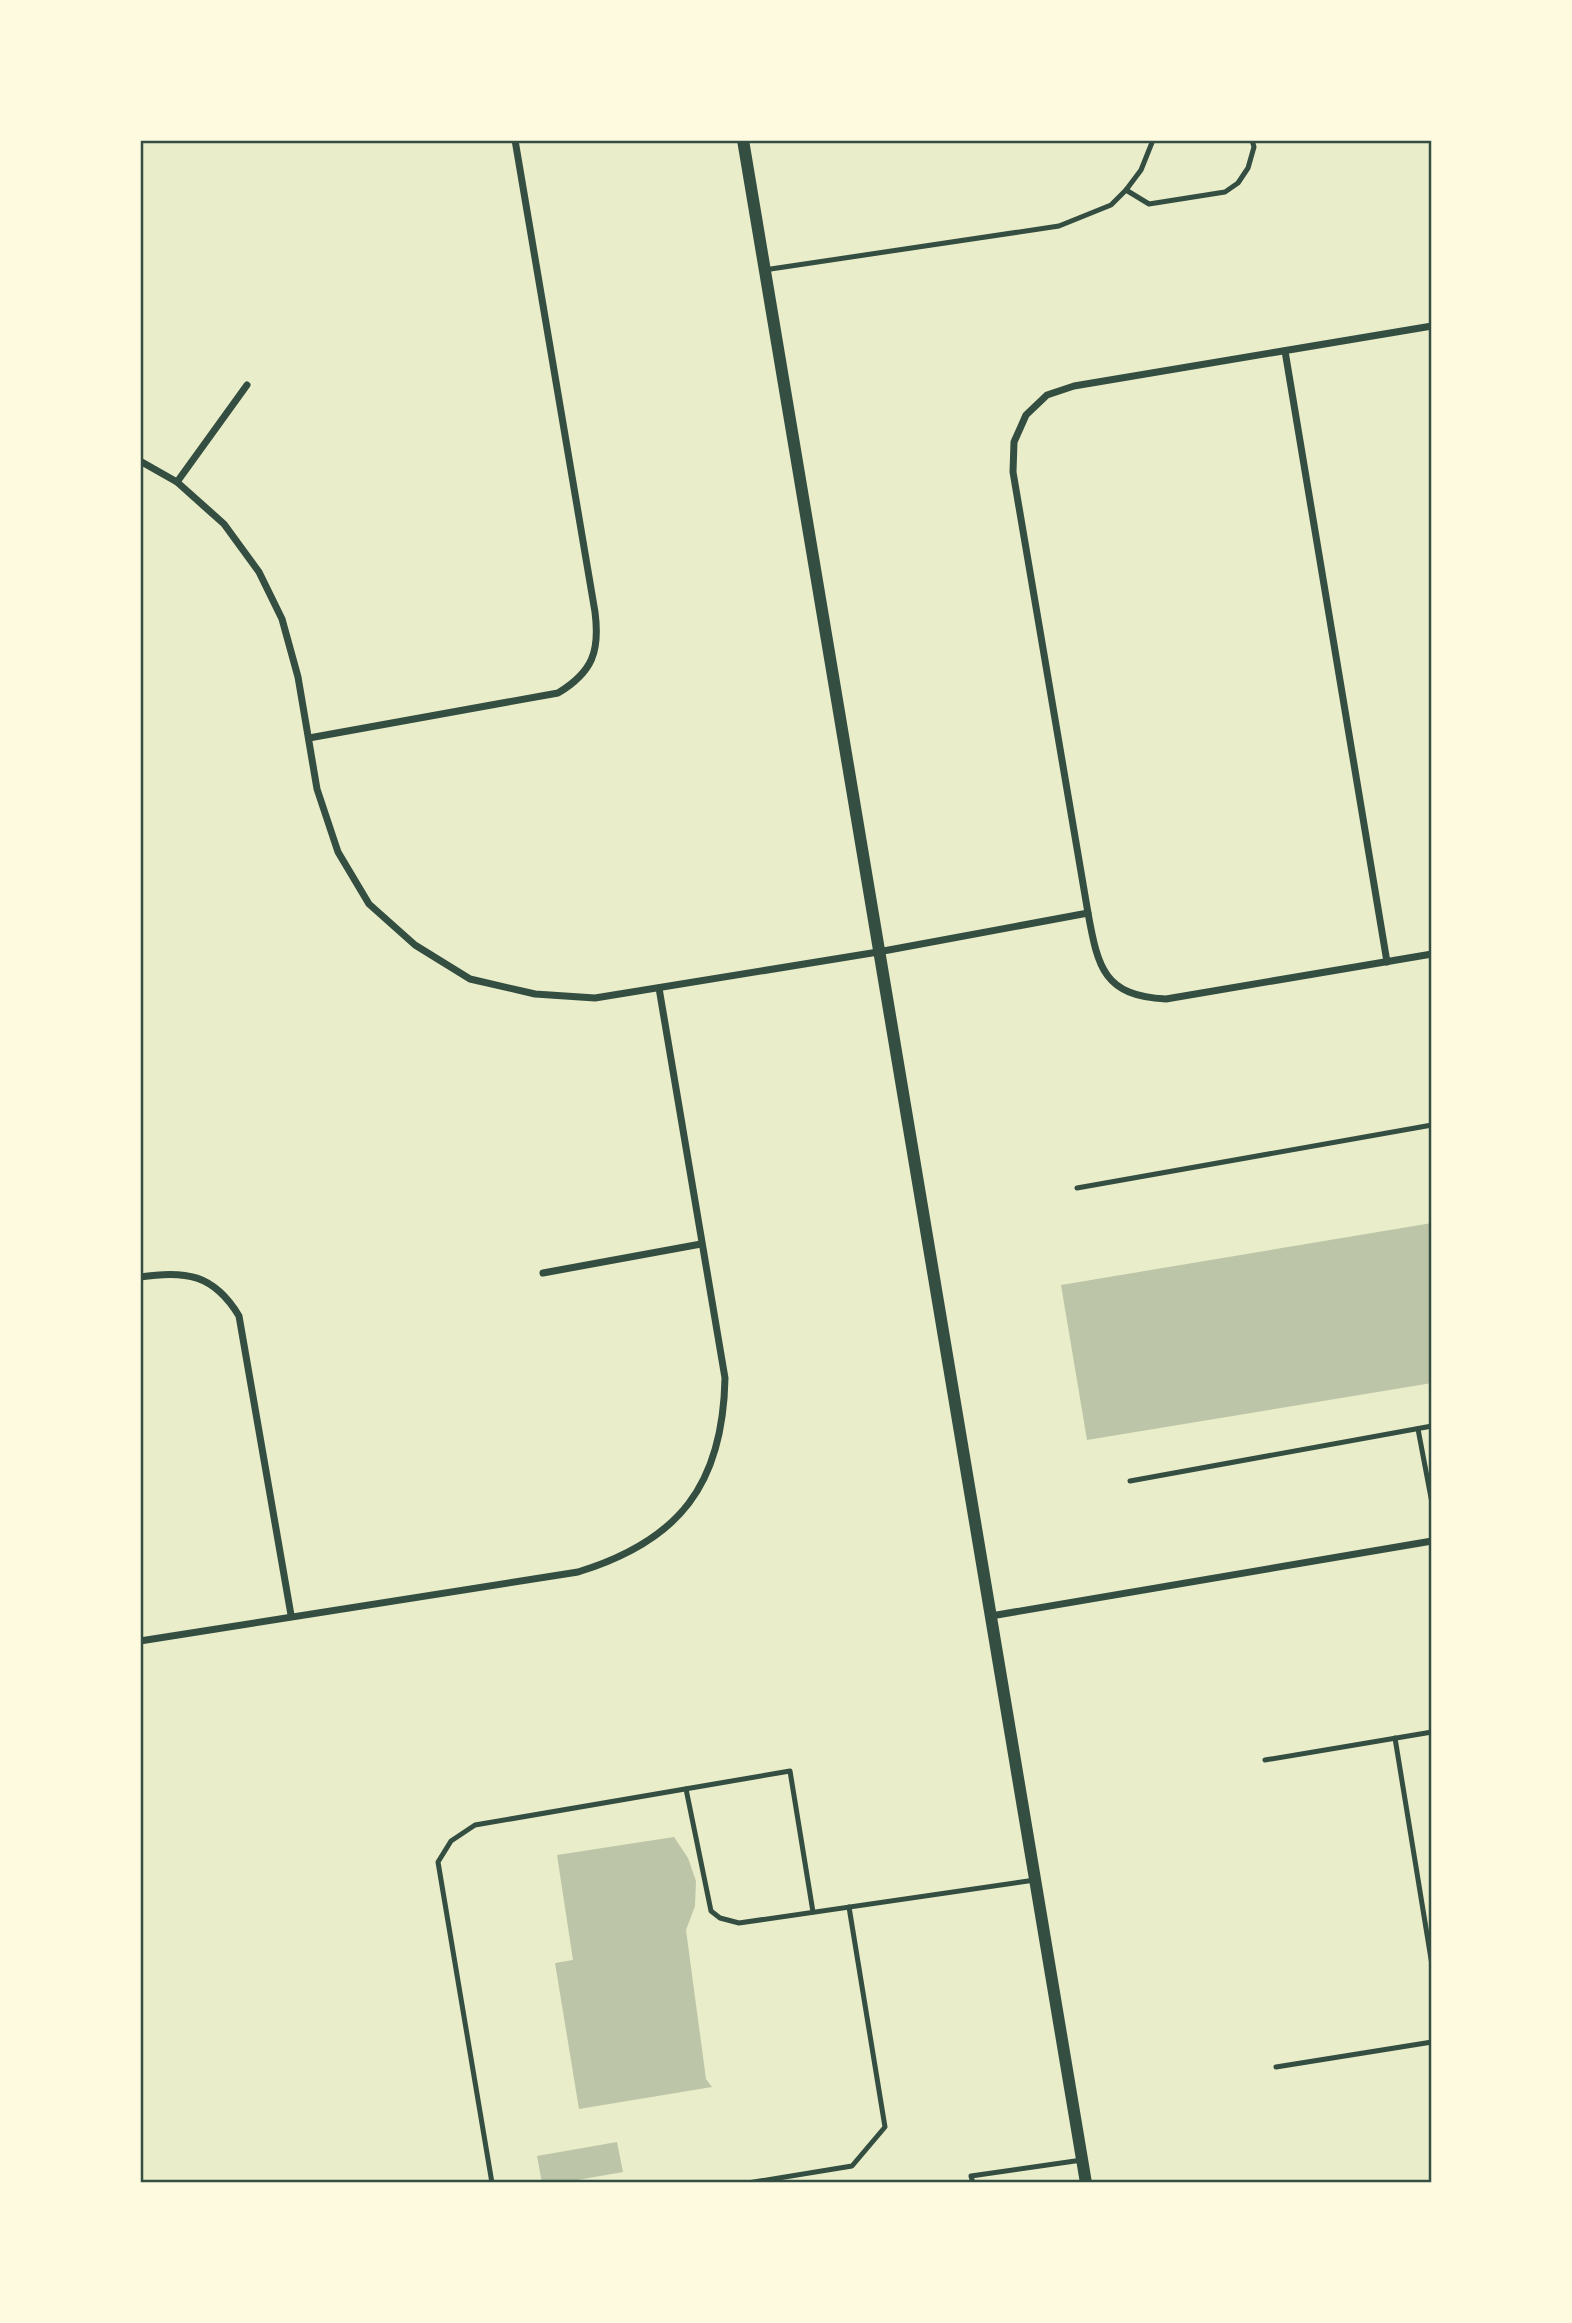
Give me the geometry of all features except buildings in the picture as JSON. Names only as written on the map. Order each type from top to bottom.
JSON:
[{"type":"street","points":[[309,738],[558,692],[576,682],[589,666],[597,633],[515,140]]},
{"type":"street","points":[[743,140],[1086,2183]]},
{"type":"street","points":[[1432,326],[1074,386],[1047,395],[1026,415],[1014,442],[1013,472],[1087,913],[1103,972],[1121,988],[1141,998],[1166,999],[1432,954]]},
{"type":"street","points":[[1284,351],[1387,962]]},
{"type":"street","points":[[177,482],[247,385]]},
{"type":"street","points":[[140,461],[177,482],[224,524],[259,572],[282,619],[298,677],[317,789],[338,852],[369,904],[415,945],[470,979],[535,994],[595,998],[878,952],[1087,913]]},
{"type":"street","points":[[140,1641],[291,1615],[578,1572],[609,1562],[638,1548],[666,1530],[687,1507],[705,1478],[718,1446],[724,1412],[725,1378],[659,988]]},
{"type":"street","points":[[543,1273],[701,1244]]},
{"type":"street","points":[[140,1277],[167,1273],[202,1279],[216,1286],[239,1316],[291,1615]]},
{"type":"street","points":[[991,1615],[1432,1541]]},
{"type":"lane","points":[[764,270],[1059,226],[1111,205],[1141,170],[1153,140]]},
{"type":"lane","points":[[1126,190],[1149,204],[1225,192],[1238,183],[1248,168],[1254,148],[1252,140]]},
{"type":"lane","points":[[1077,1188],[1432,1125]]},
{"type":"lane","points":[[1130,1481],[1432,1426]]},
{"type":"lane","points":[[1418,1429],[1432,1503]]},
{"type":"lane","points":[[1265,1760],[1432,1732]]},
{"type":"lane","points":[[1395,1738],[1432,1965]]},
{"type":"lane","points":[[492,2183],[438,1862],[451,1841],[475,1825],[790,1771],[813,1912]]},
{"type":"lane","points":[[686,1789],[710,1911],[719,1919],[740,1923],[1035,1880]]},
{"type":"lane","points":[[748,2183],[852,2166],[885,2127],[849,1907]]},
{"type":"lane","points":[[1276,2067],[1432,2042]]},
{"type":"lane","points":[[973,2183],[971,2176],[1082,2160]]}]
